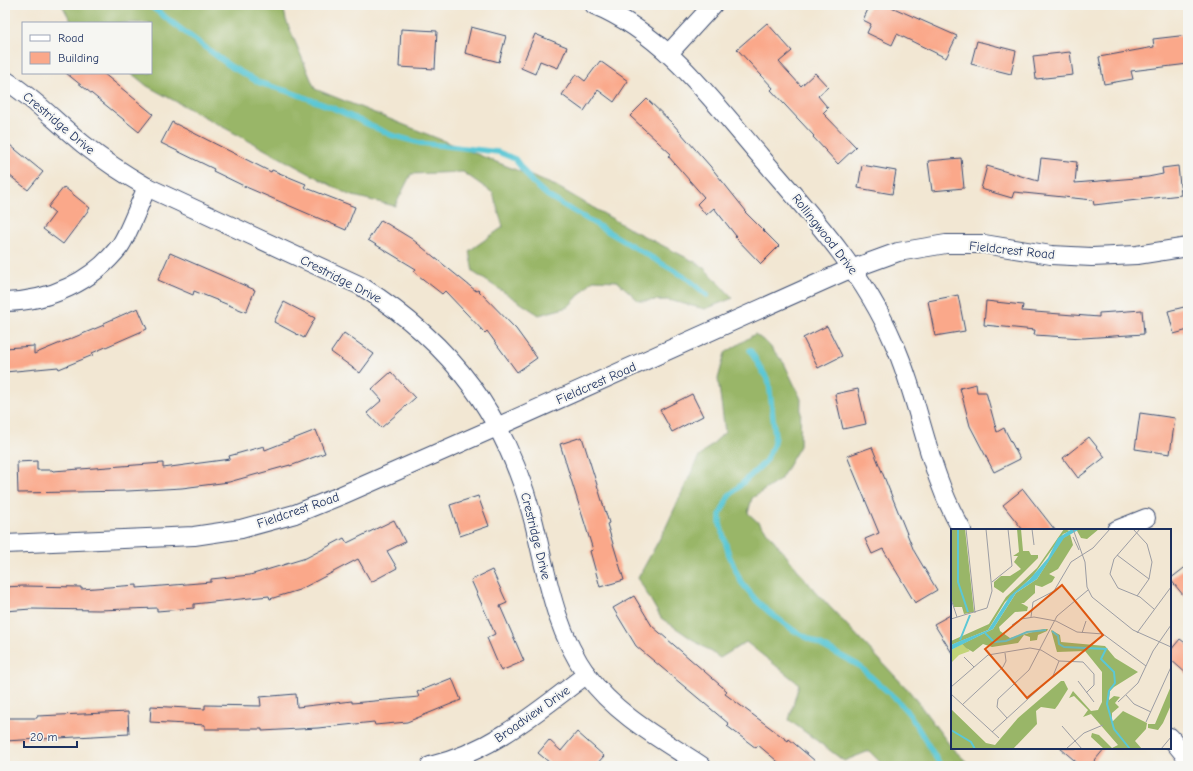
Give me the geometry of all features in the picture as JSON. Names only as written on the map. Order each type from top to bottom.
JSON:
[{"type":"street","name":"Rollingwood Drive","points":[[594,5],[620,18],[652,39],[669,53],[695,80],[803,206],[853,269],[879,312],[894,342],[912,392],[934,469],[950,511],[961,529]]},
{"type":"street","points":[[669,53],[713,5]]},
{"type":"street","name":"Crestridge Drive","points":[[5,80],[23,91],[83,144],[117,170],[147,187],[361,286],[385,301],[440,348],[471,386],[498,426],[521,478],[555,613],[576,658],[587,674],[620,710],[633,721],[702,766]]},
{"type":"street","points":[[5,302],[21,302],[45,297],[70,288],[103,265],[121,244],[147,187]]},
{"type":"street","name":"Fieldcrest Road","points":[[5,544],[170,538],[241,529],[295,514],[335,498],[853,269],[898,252],[946,244],[984,244],[1051,255],[1092,258],[1137,255],[1188,247]]},
{"type":"street","points":[[1118,529],[1146,518]]},
{"type":"street","name":"Broadview Drive","points":[[430,766],[466,754],[498,739],[587,674]]},
{"type":"street","points":[[1171,738],[1188,759]]},
{"type":"green space","points":[[62,5],[283,5],[286,20],[315,89],[556,186],[630,229],[701,265],[733,298],[705,309],[668,300],[639,301],[617,281],[593,280],[568,307],[539,315],[473,272],[469,251],[503,227],[493,193],[463,172],[411,174],[395,206],[349,195],[147,86],[132,74],[152,74],[152,22],[71,22]]},
{"type":"green space","points":[[755,334],[768,344],[784,363],[801,399],[800,446],[780,480],[752,498],[748,513],[764,528],[814,590],[910,692],[951,747],[951,749],[953,749],[971,766],[884,766],[869,751],[844,761],[789,720],[799,684],[746,642],[720,658],[661,618],[638,578],[665,529],[698,458],[725,432],[718,379],[725,353]]},
{"type":"building","points":[[870,5],[887,5],[957,36],[946,58],[897,34],[892,45],[867,33],[871,24],[863,20]]},
{"type":"building","points":[[767,23],[792,51],[779,62],[801,86],[815,73],[828,87],[818,96],[828,108],[823,113],[856,147],[838,164],[771,90],[773,88],[737,49]]},
{"type":"building","points":[[471,27],[506,36],[499,62],[465,53]]},
{"type":"building","points":[[401,29],[437,31],[435,69],[399,67]]},
{"type":"building","points":[[535,34],[567,47],[558,68],[540,61],[535,74],[521,68]]},
{"type":"building","points":[[1188,35],[1188,64],[1131,71],[1133,79],[1104,84],[1099,57],[1154,47],[1153,39]]},
{"type":"building","points":[[977,41],[1016,51],[1011,74],[971,64]]},
{"type":"building","points":[[1070,52],[1073,75],[1036,79],[1033,56]]},
{"type":"building","points":[[600,61],[628,81],[614,102],[598,90],[584,111],[562,95],[576,74],[585,81]]},
{"type":"building","points":[[67,74],[104,74],[153,114],[139,132]]},
{"type":"building","points":[[647,99],[673,124],[710,166],[746,211],[745,212],[779,246],[761,264],[735,237],[736,236],[714,208],[706,215],[697,204],[704,197],[668,156],[671,154],[630,116]]},
{"type":"building","points":[[172,122],[271,172],[272,170],[306,184],[304,187],[355,207],[346,230],[246,187],[213,171],[214,169],[161,143]]},
{"type":"building","points":[[5,141],[43,172],[28,190],[5,172]]},
{"type":"building","points":[[961,158],[964,188],[932,191],[928,161]]},
{"type":"building","points":[[1041,158],[1077,162],[1075,183],[1148,177],[1163,174],[1162,168],[1178,166],[1181,195],[1094,205],[1093,200],[1014,192],[1012,198],[981,189],[987,166],[1038,181]]},
{"type":"building","points":[[862,165],[896,171],[892,194],[858,188]]},
{"type":"building","points":[[64,187],[90,208],[63,244],[43,229],[55,213],[48,207]]},
{"type":"building","points":[[381,220],[412,239],[476,291],[478,290],[516,329],[537,358],[517,372],[487,331],[485,333],[445,291],[442,294],[414,272],[416,269],[368,240]]},
{"type":"building","points":[[170,253],[255,290],[246,312],[194,291],[193,295],[158,280]]},
{"type":"building","points":[[958,295],[965,331],[935,336],[928,301]]},
{"type":"building","points":[[986,301],[1023,305],[1022,311],[1099,317],[1099,313],[1142,310],[1144,334],[1083,338],[1034,335],[1035,330],[984,325]]},
{"type":"building","points":[[284,302],[315,318],[304,338],[274,322]]},
{"type":"building","points":[[1188,306],[1188,330],[1174,334],[1168,311]]},
{"type":"building","points":[[138,308],[147,329],[92,353],[93,355],[59,369],[58,367],[5,372],[5,348],[34,346],[34,354],[104,325],[104,323]]},
{"type":"building","points":[[827,326],[842,356],[818,368],[803,338]]},
{"type":"building","points":[[344,333],[374,354],[360,373],[331,352]]},
{"type":"building","points":[[391,372],[415,398],[381,428],[367,413],[382,400],[372,389]]},
{"type":"building","points":[[976,384],[977,392],[986,392],[997,432],[1004,428],[1020,459],[994,472],[970,426],[960,388]]},
{"type":"building","points":[[858,389],[866,424],[843,429],[835,394]]},
{"type":"building","points":[[692,394],[703,416],[672,432],[660,410]]},
{"type":"building","points":[[1140,413],[1175,418],[1170,454],[1135,449]]},
{"type":"building","points":[[316,430],[325,453],[290,466],[229,482],[182,488],[128,491],[18,493],[17,462],[37,461],[37,470],[53,471],[163,463],[163,468],[230,459],[229,456],[264,446],[265,450]]},
{"type":"building","points":[[582,437],[609,523],[607,524],[624,580],[600,587],[590,551],[593,550],[560,444]]},
{"type":"building","points":[[1089,437],[1105,457],[1078,478],[1063,458]]},
{"type":"building","points":[[872,447],[914,551],[937,590],[915,603],[883,549],[872,554],[865,539],[879,533],[847,456]]},
{"type":"building","points":[[1023,489],[1054,529],[1022,529],[1003,505]]},
{"type":"building","points":[[478,496],[489,526],[460,536],[450,505]]},
{"type":"building","points":[[394,520],[405,542],[387,551],[397,568],[371,582],[358,559],[299,590],[270,599],[269,596],[194,604],[194,608],[157,611],[157,608],[99,610],[31,609],[5,611],[5,587],[81,587],[81,589],[137,585],[137,588],[211,582],[211,579],[250,575],[306,558],[344,538],[347,543]]},
{"type":"building","points":[[1188,565],[1188,601],[1171,580],[1171,578]]},
{"type":"building","points":[[492,570],[507,603],[500,606],[524,661],[501,671],[487,638],[495,634],[471,580]]},
{"type":"building","points":[[634,596],[652,626],[727,691],[725,694],[788,741],[789,739],[821,766],[783,766],[758,745],[756,748],[727,726],[729,724],[636,646],[613,608]]},
{"type":"building","points":[[951,615],[951,651],[934,624]]},
{"type":"building","points":[[1180,639],[1188,645],[1188,675],[1171,660],[1171,650]]},
{"type":"building","points":[[452,678],[461,700],[407,722],[375,725],[374,722],[318,728],[262,731],[262,729],[205,729],[205,725],[150,722],[151,706],[205,709],[205,705],[261,706],[260,697],[296,694],[297,707],[352,701],[352,703],[419,697],[417,692]]},
{"type":"building","points":[[128,712],[129,734],[5,741],[5,718],[37,718],[37,716]]},
{"type":"building","points":[[577,732],[604,756],[595,766],[548,766],[550,763],[538,753],[549,740],[561,751]]},
{"type":"building","points":[[1061,749],[1104,749],[1090,766],[1081,766]]},
{"type":"waterway","points":[[149,5],[230,66],[260,83],[293,93],[333,108],[391,135],[420,143],[498,152],[515,159],[532,182],[548,196],[688,279],[707,295]]},
{"type":"waterway","points":[[750,350],[769,382],[775,436],[773,446],[765,462],[729,496],[720,515],[720,524],[729,555],[741,582],[756,600],[769,612],[793,630],[858,665],[897,700],[910,715],[941,766]]}]
